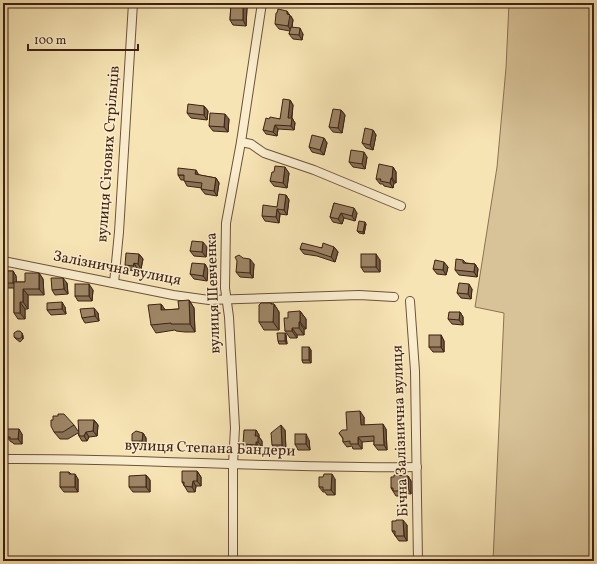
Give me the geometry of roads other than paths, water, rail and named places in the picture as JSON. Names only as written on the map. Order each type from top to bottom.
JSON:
[{"type":"street","name":"вулиця Січових Стрільців","points":[[114,283],[119,232],[133,3]]},
{"type":"street","name":"вулиця Шевченка","points":[[233,561],[233,464],[235,428],[229,317],[226,298],[226,223],[241,142],[262,3]]},
{"type":"street","points":[[241,142],[252,144],[264,152],[314,170],[401,206]]},
{"type":"street","name":"Залізнична вулиця","points":[[3,261],[209,300],[226,298],[359,295],[394,297]]},
{"type":"street","name":"Бічна Залізнична вулиця","points":[[410,301],[415,371],[418,561]]},
{"type":"street","name":"вулиця Степана Бандери","points":[[3,459],[92,459],[280,466],[417,467]]}]
